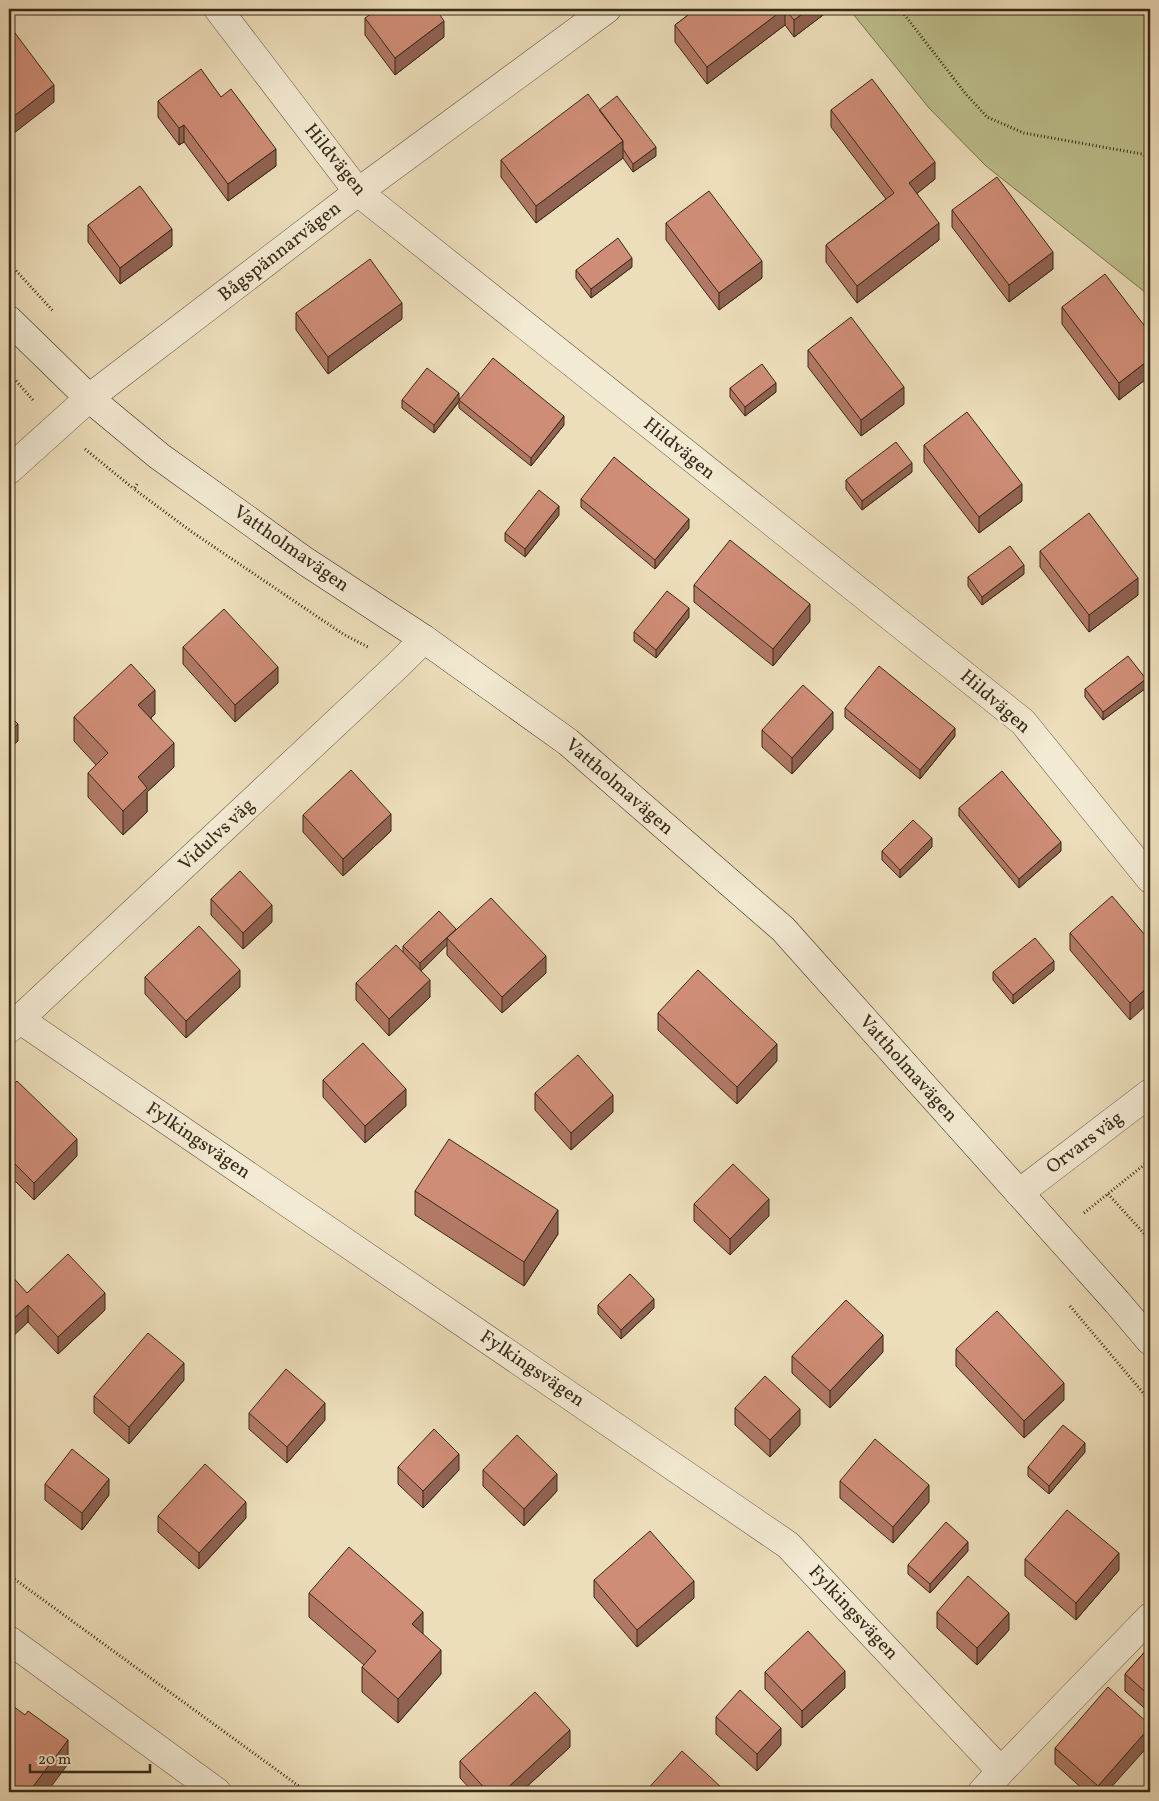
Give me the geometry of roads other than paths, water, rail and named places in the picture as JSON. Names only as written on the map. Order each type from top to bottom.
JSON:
[{"type":"street","name":"Hildvägen","points":[[218,9],[358,192],[1023,722],[1150,879]]},
{"type":"street","name":"Bågspännarvägen","points":[[9,470],[89,398],[358,192],[607,9]]},
{"type":"street","name":"Vattholmavägen","points":[[9,320],[89,398],[159,456],[305,561],[424,639],[568,742],[783,929],[1117,1302],[1150,1342]]},
{"type":"street","name":"Vidulvs väg","points":[[14,1024],[424,639]]},
{"type":"street","name":"Fylkingsvägen","points":[[14,1024],[788,1545],[1001,1770]]},
{"type":"street","name":"Orvars väg","points":[[1019,1193],[1150,1093]]},
{"type":"street","points":[[982,1792],[1001,1770],[1150,1617]]},
{"type":"street","points":[[9,1640],[217,1792]]}]
